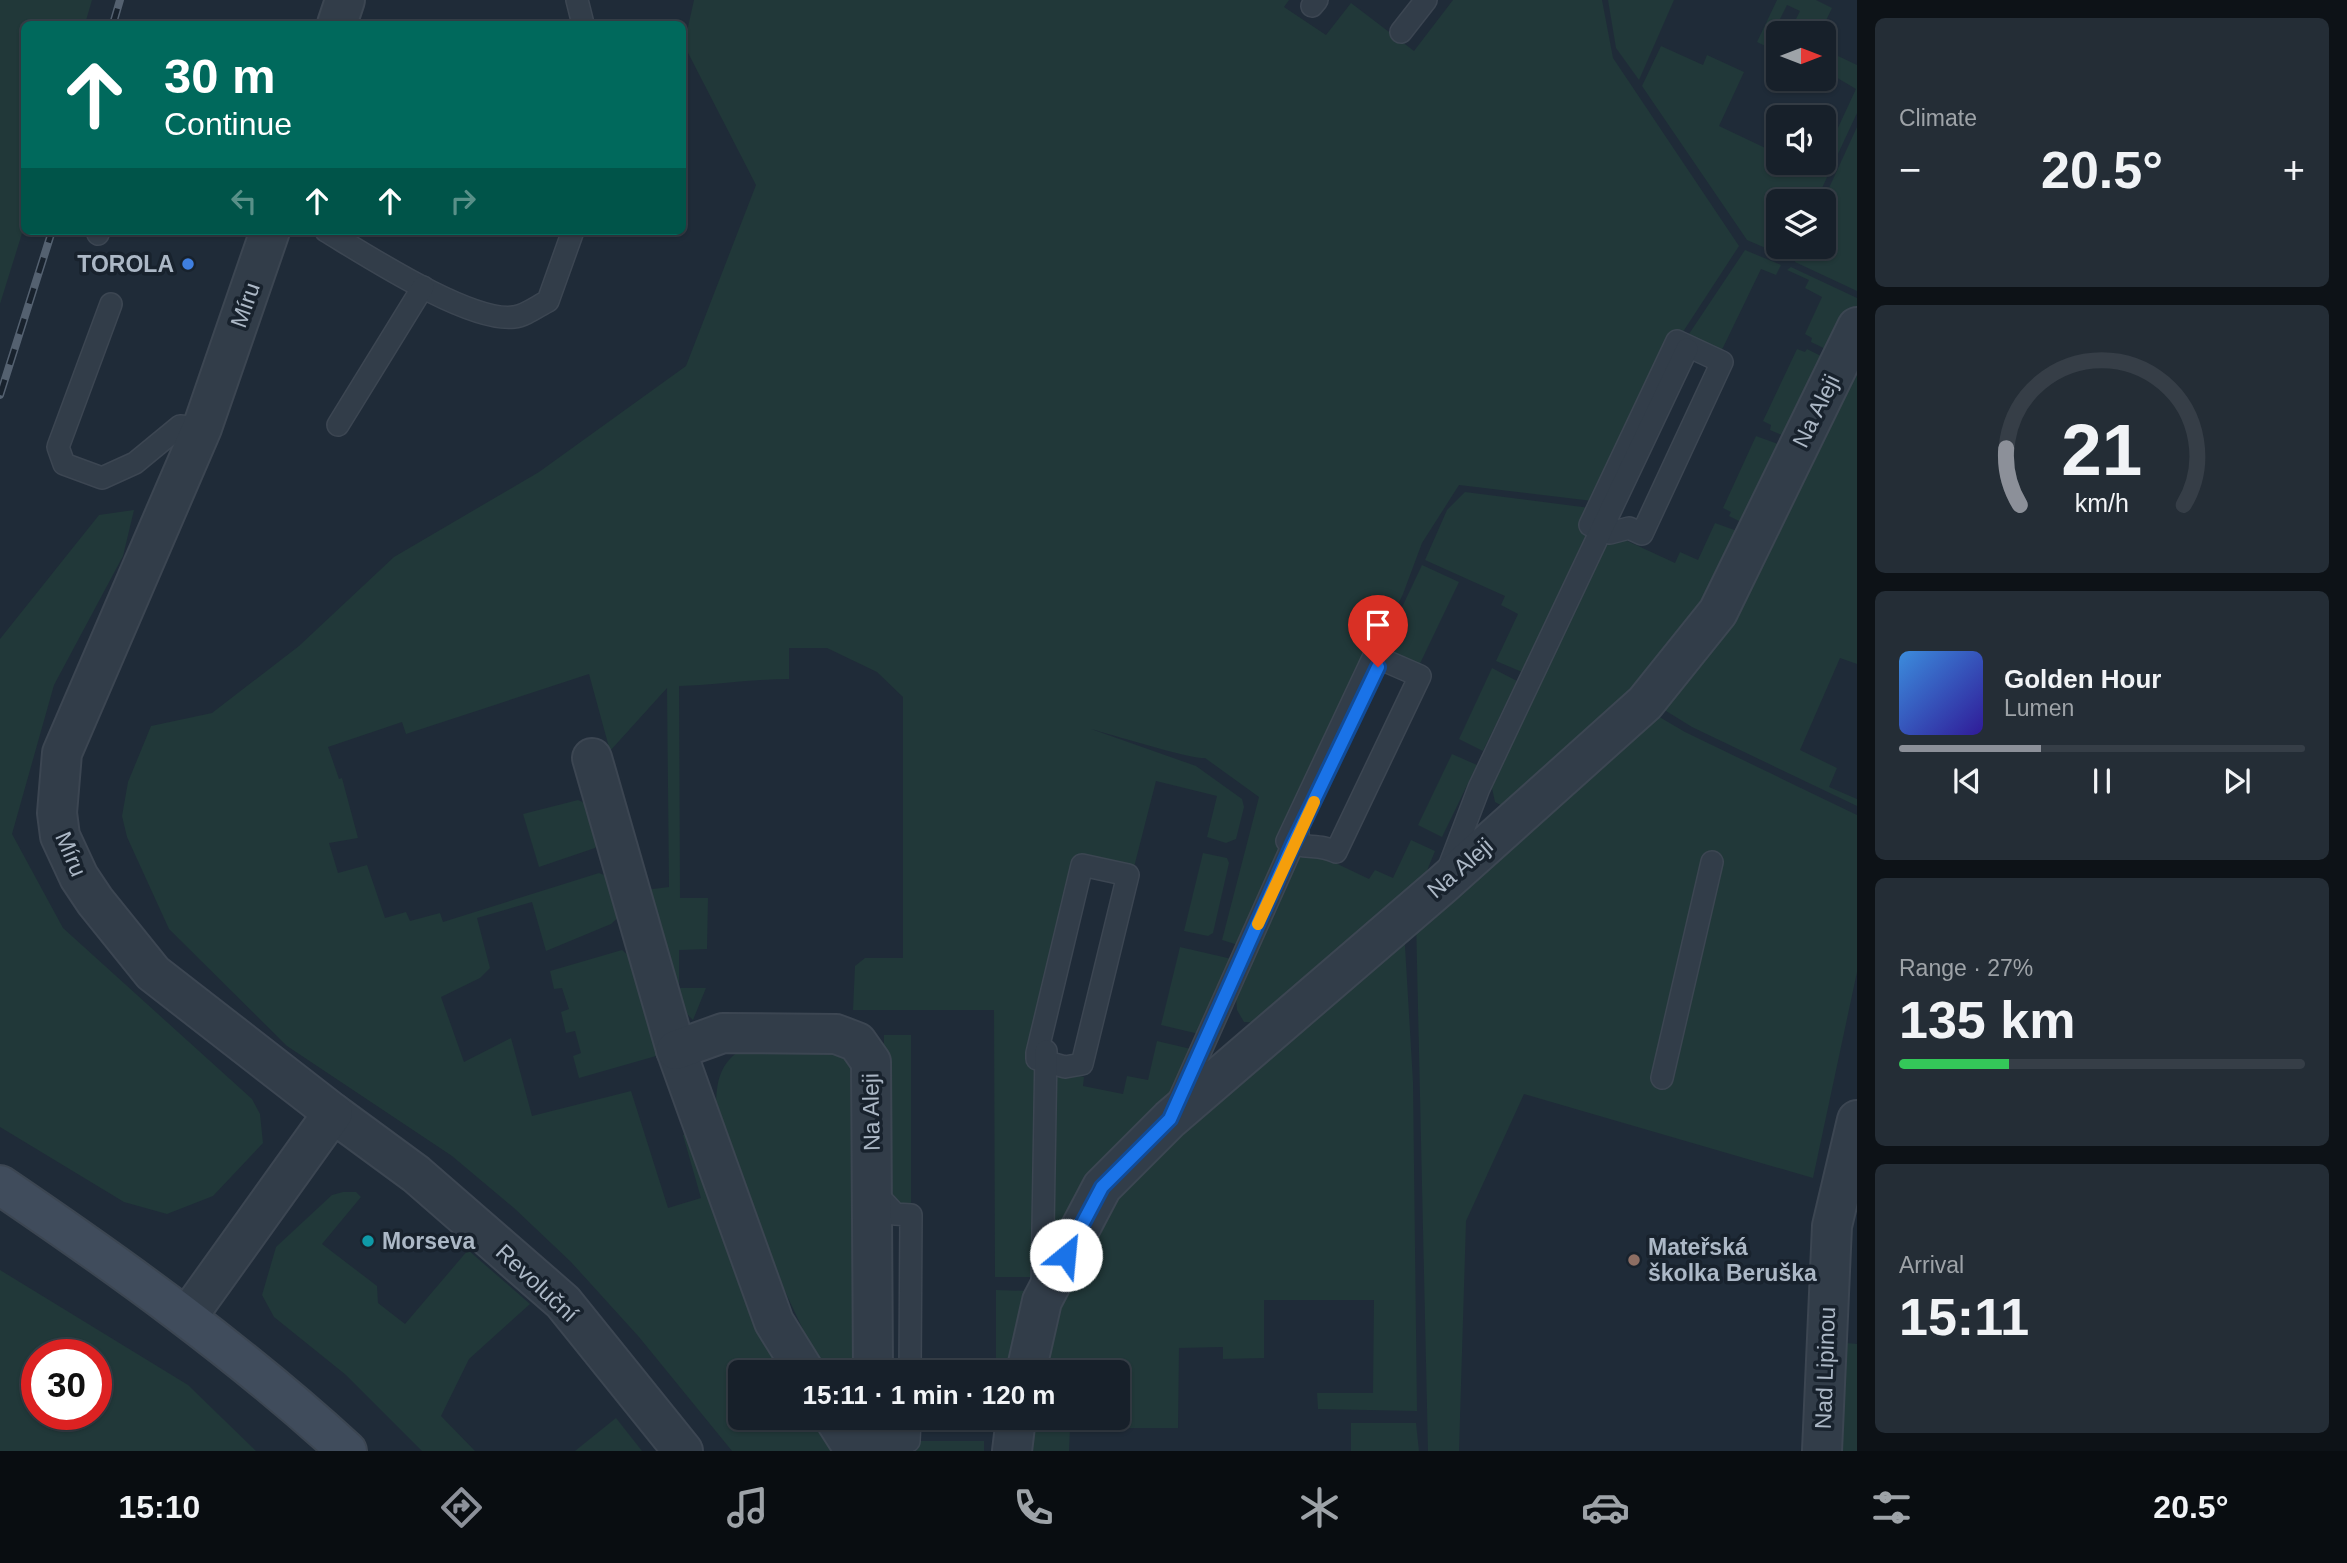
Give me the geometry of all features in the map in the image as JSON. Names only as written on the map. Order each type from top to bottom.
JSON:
[{"type":"main road","points":[[0,1185],[187,1317],[276,1386],[347,1451]]},
{"type":"street","points":[[338,21],[345,0]]},
{"type":"street","name":"Míru","points":[[269,235],[202,428],[62,753],[57,813],[60,835],[79,877],[153,973],[333,1113]]},
{"type":"street","name":"Na Aleji","points":[[1029,1360],[1042,1301],[1102,1187],[1170,1119],[1442,885],[1645,703],[1718,612],[1857,327]]},
{"type":"street","points":[[592,758],[676,1050],[774,1322],[798,1360]]},
{"type":"street","name":"Na Aleji","points":[[676,1050],[723,1033],[836,1034],[857,1041],[871,1062],[873,1360]]},
{"type":"street","points":[[187,1317],[333,1113]]},
{"type":"street","name":"Revoluční","points":[[333,1113],[416,1174],[563,1302],[683,1451]]},
{"type":"street","name":"Nad Lipinou","points":[[1822,1451],[1832,1226],[1857,1120]]},
{"type":"street","points":[[1012,1451],[1015,1430]]},
{"type":"lane","points":[[577,0],[582,21]]},
{"type":"lane","points":[[1401,32],[1426,0]]},
{"type":"lane","points":[[333,235],[423,288],[490,317],[516,317],[548,301],[572,235]]},
{"type":"lane","points":[[338,425],[423,288]]},
{"type":"lane","points":[[111,304],[58,447],[64,464],[102,478],[135,464],[180,426],[202,428]]},
{"type":"lane","points":[[1677,341],[1722,362],[1642,534],[1629,528],[1610,533],[1602,528],[1590,525],[1677,341]]},
{"type":"lane","points":[[1442,885],[1479,788],[1686,349]]},
{"type":"lane","points":[[1374,656],[1420,676],[1336,852],[1322,845],[1304,848],[1293,844],[1287,841],[1374,656]]},
{"type":"lane","points":[[1170,1119],[1293,844],[1378,667]]},
{"type":"lane","points":[[1662,1078],[1712,862]]},
{"type":"lane","points":[[1082,865],[1128,875],[1082,1064],[1065,1067],[1046,1062],[1037,1059],[1037,1053],[1082,865]]},
{"type":"lane","points":[[1042,1301],[1046,1040],[1091,873]]},
{"type":"lane","points":[[862,1360],[862,1200],[882,1200],[895,1214],[911,1215],[910,1360]]},
{"type":"lane","points":[[860,1437],[909,1441],[909,1430]]},
{"type":"green space","points":[[0,0],[92,0],[86,21],[21,21],[22,235],[0,304]]},
{"type":"green space","points":[[694,0],[1289,0],[1284,7],[1326,35],[1351,3],[1414,51],[1453,0],[1602,0],[1613,58],[1739,246],[1677,341],[1601,502],[1459,485],[1422,543],[1403,594],[1238,945],[1222,940],[1259,797],[1205,758],[1091,729],[1196,766],[1242,799],[1244,807],[1236,839],[1226,843],[1207,837],[1217,796],[1156,781],[1132,875],[1083,865],[1037,1053],[1032,1277],[995,1277],[994,1010],[853,1010],[855,966],[865,958],[903,958],[903,697],[877,672],[827,648],[789,648],[789,679],[679,686],[680,898],[708,898],[707,949],[679,950],[679,988],[706,988],[693,1020],[685,1012],[671,1016],[637,891],[669,887],[667,688],[610,751],[589,674],[406,734],[402,722],[328,747],[339,779],[342,778],[358,838],[329,843],[338,873],[367,865],[385,918],[406,912],[410,921],[440,913],[443,922],[599,873],[614,879],[623,913],[611,924],[546,951],[532,902],[477,918],[490,968],[480,978],[441,997],[464,1062],[511,1038],[532,1116],[631,1091],[668,1208],[701,1198],[683,1135],[689,1134],[780,1360],[728,1360],[728,1430],[819,1430],[833,1451],[732,1451],[639,1337],[571,1262],[514,1208],[452,1156],[287,1046],[169,929],[127,837],[122,816],[128,782],[151,726],[212,713],[299,646],[394,557],[539,472],[686,366],[756,185],[686,49]]},
{"type":"green space","points":[[1608,0],[1674,0],[1639,80],[1616,48]]},
{"type":"green space","points":[[1777,0],[1816,0],[1832,8],[1826,21],[1795,21],[1800,11],[1787,5],[1779,21],[1767,21]]},
{"type":"green space","points":[[1766,23],[1766,46],[1757,42]]},
{"type":"green space","points":[[1661,46],[1703,65],[1707,55],[1744,72],[1719,126],[1766,148],[1766,175],[1828,175],[1822,189],[1766,189],[1766,248],[1747,240],[1642,86]]},
{"type":"green space","points":[[1836,56],[1857,65],[1857,113],[1836,158],[1836,132],[1856,89],[1836,77]]},
{"type":"green space","points":[[1857,127],[1857,291],[1795,262],[1796,259],[1836,259],[1836,189],[1829,189]]},
{"type":"green space","points":[[1745,250],[1781,265],[1776,275],[1761,269],[1717,360],[1683,343]]},
{"type":"green space","points":[[1791,267],[1857,298],[1857,306],[1834,353],[1811,342],[1812,338],[1805,334],[1822,297],[1805,288],[1809,280],[1787,270]]},
{"type":"green space","points":[[1797,349],[1805,352],[1807,349],[1831,361],[1793,440],[1770,430],[1771,425],[1763,421]]},
{"type":"green space","points":[[1857,351],[1857,664],[1840,658],[1800,750],[1837,768],[1829,787],[1857,799],[1857,806],[1692,727],[1658,706]]},
{"type":"green space","points":[[1756,436],[1789,448],[1751,527],[1729,516],[1731,512],[1723,508]]},
{"type":"green space","points":[[1465,492],[1598,509],[1522,672],[1496,661],[1518,614],[1501,605],[1505,596],[1425,560],[1447,510]]},
{"type":"green space","points":[[134,510],[123,556],[54,685],[12,834],[63,928],[252,1099],[260,1114],[263,1143],[213,1196],[167,1214],[124,1202],[0,1127],[0,639],[99,515]]},
{"type":"green space","points":[[1715,523],[1748,535],[1676,653],[1506,808],[1495,802],[1490,779],[1610,533],[1675,563],[1680,552],[1698,560]]},
{"type":"green space","points":[[1422,565],[1459,582],[1415,674],[1378,658]]},
{"type":"green space","points":[[1492,668],[1517,681],[1483,751],[1459,739]]},
{"type":"green space","points":[[1651,712],[1685,732],[1857,815],[1857,972],[1813,1178],[1524,1094],[1466,1221],[1459,1451],[1428,1451],[1416,919]]},
{"type":"green space","points":[[1452,754],[1477,765],[1442,837],[1418,825]]},
{"type":"green space","points":[[578,800],[596,808],[603,835],[595,848],[539,867],[523,814]]},
{"type":"green space","points":[[1411,840],[1435,851],[1422,883],[1263,1023],[1244,1022],[1237,1010],[1236,996],[1304,848],[1369,879],[1375,870],[1393,878]]},
{"type":"green space","points":[[1203,853],[1227,858],[1229,863],[1213,933],[1208,936],[1184,931]]},
{"type":"green space","points":[[1404,929],[1413,1082],[1417,1411],[1318,1409],[1317,1393],[1373,1393],[1374,1300],[1264,1300],[1264,1358],[1223,1359],[1223,1347],[1179,1348],[1178,1428],[1130,1428],[1130,1360],[1041,1360],[1087,1230],[1130,1170]]},
{"type":"green space","points":[[1180,947],[1232,959],[1199,1034],[1161,1025]]},
{"type":"green space","points":[[622,950],[636,962],[663,1054],[579,1078],[573,1056],[581,1053],[575,1031],[566,1033],[561,1012],[569,1009],[562,988],[554,989],[550,971]]},
{"type":"green space","points":[[884,1035],[911,1035],[911,1215],[882,1200]]},
{"type":"green space","points":[[1157,1041],[1191,1049],[1170,1097],[1063,1227],[1050,1220],[1052,1079],[1060,1071],[1084,1077],[1083,1086],[1123,1094],[1127,1076],[1148,1080]]},
{"type":"green space","points":[[825,1045],[848,1058],[854,1066],[862,1360],[817,1360],[782,1285],[716,1101],[721,1073],[728,1061],[739,1051]]},
{"type":"green space","points":[[356,1192],[361,1197],[322,1244],[377,1286],[378,1303],[405,1324],[468,1250],[530,1304],[469,1359],[441,1416],[475,1451],[422,1451],[346,1375],[274,1317],[262,1295],[276,1247],[332,1195]]},
{"type":"green space","points":[[0,1270],[188,1385],[256,1451],[0,1451]]},
{"type":"green space","points":[[996,1290],[1031,1291],[1018,1360],[996,1360]]},
{"type":"green space","points":[[1847,1343],[1857,1344],[1857,1451],[1842,1451]]},
{"type":"green space","points":[[616,1418],[642,1451],[575,1451]]},
{"type":"green space","points":[[1351,1423],[1416,1423],[1419,1451],[1351,1451]]},
{"type":"green space","points":[[1023,1430],[1070,1430],[1069,1451],[1019,1451]]},
{"type":"green space","points":[[886,1441],[984,1441],[984,1451],[883,1451]]},
{"type":"railway","points":[[114,21],[120,0]]},
{"type":"railway","points":[[0,395],[51,235]]},
{"type":"slow traffic","points":[[1258,924],[1314,802]]},
{"type":"place","name":"TOROLA","points":[[188,264]]},
{"type":"place","name":"Morseva","points":[[368,1241]]},
{"type":"place","name":"Mateřská školka Beruška","points":[[1634,1260]]},
{"type":"route","points":[[1066,1255],[1102,1187],[1170,1119],[1293,844],[1378,667]]}]
